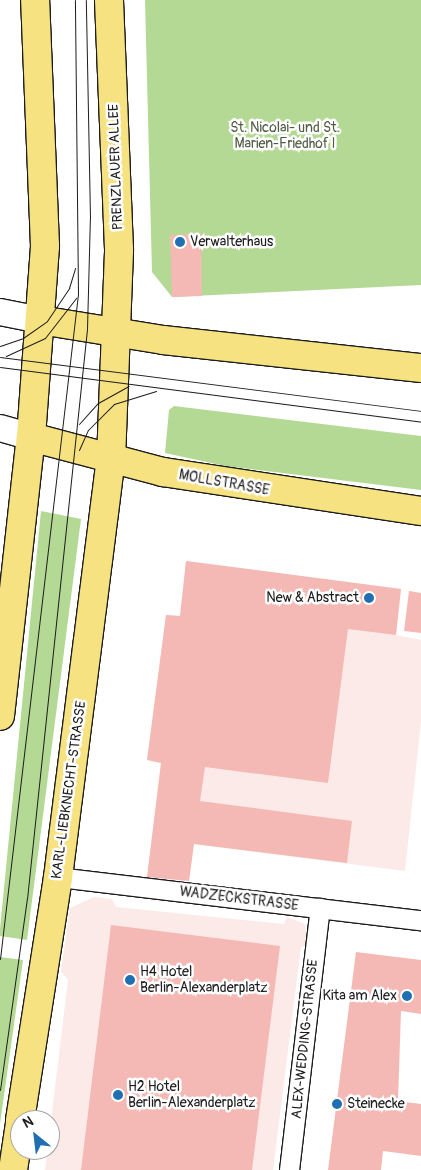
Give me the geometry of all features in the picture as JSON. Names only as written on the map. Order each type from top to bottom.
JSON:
[{"type":"main road","points":[[0,716],[31,437],[45,246],[35,0]]},
{"type":"main road","name":"PRENZLAUER ALLEE","points":[[109,0],[118,334],[111,460]]},
{"type":"main road","points":[[0,312],[118,334],[421,368]]},
{"type":"main road","points":[[0,428],[31,437]]},
{"type":"main road","name":"MOLLSTRASSE","points":[[31,437],[111,460],[289,495],[421,511]]},
{"type":"main road","name":"KARL-LIEBKNECHT-STRASSE","points":[[22,1110],[58,877],[111,460]]},
{"type":"street","name":"WADZECKSTRASSE","points":[[58,877],[421,920]]},
{"type":"street","name":"ALEX-WEDDING-STRASSE","points":[[289,1170],[320,908]]},
{"type":"shaded area","points":[[186,561],[401,589],[396,635],[421,640],[421,722],[405,871],[194,844],[189,881],[147,877],[161,763],[147,760],[166,615],[180,616]]},
{"type":"shaded area","points":[[94,897],[112,899],[116,907],[284,924],[287,917],[305,924],[308,946],[301,947],[273,1170],[45,1170],[46,1160],[60,1160],[60,1110],[52,1110],[68,980],[61,971],[70,908]]},
{"type":"green space","name":"St. Nicolai- und St. Marien-Friedhof I","points":[[145,0],[421,0],[421,285],[172,297],[152,272]]},
{"type":"green space","points":[[174,406],[421,436],[421,490],[225,466],[165,453],[169,410]]},
{"type":"green space","points":[[41,511],[81,519],[27,940],[0,936],[0,929]]},
{"type":"green space","points":[[0,957],[23,960],[0,1124]]},
{"type":"building","name":"Verwalterhaus","points":[[201,234],[202,296],[172,297],[170,235]]},
{"type":"building","points":[[186,561],[401,589],[396,635],[348,629],[328,783],[205,767],[200,801],[352,821],[347,863],[194,844],[189,881],[147,877],[161,763],[147,760],[166,615],[180,616]]},
{"type":"building","points":[[409,591],[421,593],[421,633],[404,631]]},
{"type":"building","points":[[111,925],[280,946],[252,1170],[81,1170]]},
{"type":"building","points":[[356,952],[421,960],[421,1014],[401,1011],[398,1101],[421,1104],[421,1156],[383,1151],[381,1170],[328,1170]]},
{"type":"tram line","points":[[0,959],[78,294],[75,0]]},
{"type":"tram line","points":[[0,1090],[27,899],[87,329],[90,218],[86,0]]},
{"type":"tram line","points":[[0,346],[23,338],[47,321],[69,288],[75,268]]},
{"type":"tram line","points":[[6,356],[45,338],[76,298]]},
{"type":"tram line","points":[[0,357],[421,411]]},
{"type":"tram line","points":[[0,367],[421,422]]},
{"type":"tram line","points":[[79,424],[98,403],[129,386]]},
{"type":"tram line","points":[[79,450],[88,430],[114,404],[156,391]]},
{"type":"place","name":"Verwalterhaus","points":[[180,242]]},
{"type":"place","name":"New & Abstract","points":[[369,598]]},
{"type":"place","name":"H4 Hotel Berlin-Alexanderplatz","points":[[130,980]]},
{"type":"place","name":"Kita am Alex","points":[[407,996]]},
{"type":"place","name":"H2 Hotel Berlin-Alexanderplatz","points":[[118,1095]]},
{"type":"place","name":"Steinecke","points":[[337,1104]]}]
